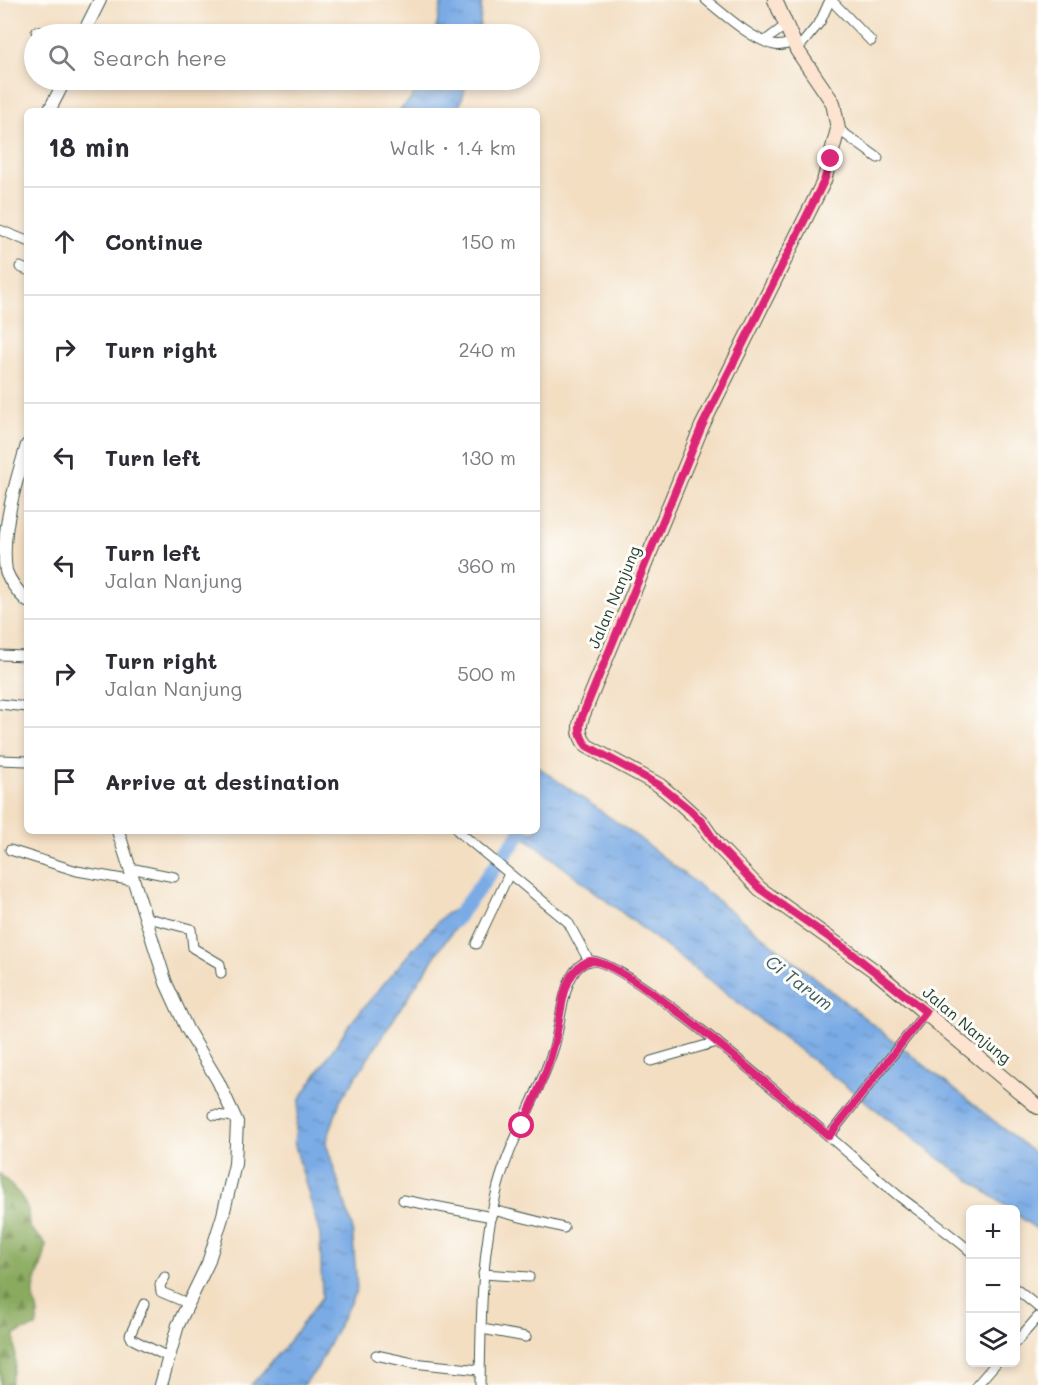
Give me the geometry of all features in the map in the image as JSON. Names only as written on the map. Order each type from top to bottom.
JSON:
[{"type":"main road","name":"Jalan Nanjung","points":[[775,0],[795,46],[833,103],[838,129],[824,181],[702,426],[580,723],[582,740],[587,746],[659,785],[702,822],[718,846],[760,889],[850,952],[926,1012],[1038,1107]]},
{"type":"street","points":[[88,24],[100,0]]},
{"type":"street","points":[[706,0],[746,30],[765,41],[780,46],[795,46],[820,22],[830,0],[871,41]]},
{"type":"street","points":[[765,41],[786,25]]},
{"type":"street","points":[[51,108],[60,90]]},
{"type":"street","points":[[838,129],[878,158]]},
{"type":"street","points":[[0,230],[24,240]]},
{"type":"street","points":[[24,454],[6,509],[0,544],[5,570],[24,597]]},
{"type":"street","points":[[0,655],[24,656]]},
{"type":"street","points":[[0,704],[24,707]]},
{"type":"street","points":[[0,760],[24,761]]},
{"type":"street","points":[[119,834],[166,983],[190,1033],[236,1117],[236,1164],[223,1215],[208,1263],[178,1325],[161,1385]]},
{"type":"street","points":[[462,834],[568,922],[589,961]]},
{"type":"street","points":[[10,850],[77,870],[134,881]]},
{"type":"street","points":[[130,868],[174,877]]},
{"type":"street","points":[[476,944],[509,874]]},
{"type":"street","points":[[144,917],[191,929],[193,948],[220,964],[221,973]]},
{"type":"street","points":[[480,1385],[483,1274],[493,1213],[504,1170],[535,1099],[554,1046],[567,985],[573,973],[589,961],[598,962],[641,984],[717,1042],[900,1197],[966,1248]]},
{"type":"street","points":[[829,1136],[926,1012]]},
{"type":"street","points":[[651,1061],[717,1042]]},
{"type":"street","points":[[214,1115],[236,1117]]},
{"type":"street","points":[[403,1200],[493,1213],[564,1227]]},
{"type":"street","points":[[483,1274],[529,1277]]},
{"type":"street","points":[[165,1277],[160,1285],[161,1292],[187,1303]]},
{"type":"street","points":[[1020,1292],[1038,1307]]},
{"type":"street","points":[[144,1304],[130,1335],[132,1340],[168,1357]]},
{"type":"street","points":[[1020,1337],[1038,1317]]},
{"type":"street","points":[[482,1329],[526,1336]]},
{"type":"street","points":[[376,1355],[413,1363],[480,1370]]},
{"type":"street","points":[[977,1385],[993,1367]]},
{"type":"green space","points":[[0,1174],[20,1195],[28,1210],[29,1227],[46,1244],[34,1290],[38,1321],[36,1327],[15,1335],[15,1365],[10,1383],[12,1385],[0,1385]]},
{"type":"water","points":[[442,0],[482,0],[480,24],[437,24]]},
{"type":"water","points":[[415,90],[465,90],[459,108],[402,108],[412,98]]},
{"type":"water","name":"Ci Tarum","points":[[540,768],[639,838],[1038,1156],[1038,1230],[1020,1217],[1020,1205],[1004,1205],[936,1156],[521,834],[540,834]]},
{"type":"water","points":[[465,904],[468,911],[441,947],[340,1101],[326,1143],[352,1226],[357,1289],[317,1368],[304,1385],[251,1385],[285,1347],[322,1297],[320,1235],[294,1142],[300,1099],[349,1025],[414,948],[444,915]]},
{"type":"waterway","points":[[454,921],[520,834]]},
{"type":"route","points":[[522,1126],[535,1099],[554,1046],[567,985],[573,973],[589,961],[598,962],[641,984],[717,1042],[829,1136],[926,1012],[850,952],[760,889],[737,868],[690,810],[659,785],[587,746],[579,732],[582,717],[702,426],[824,181],[831,159]]}]
